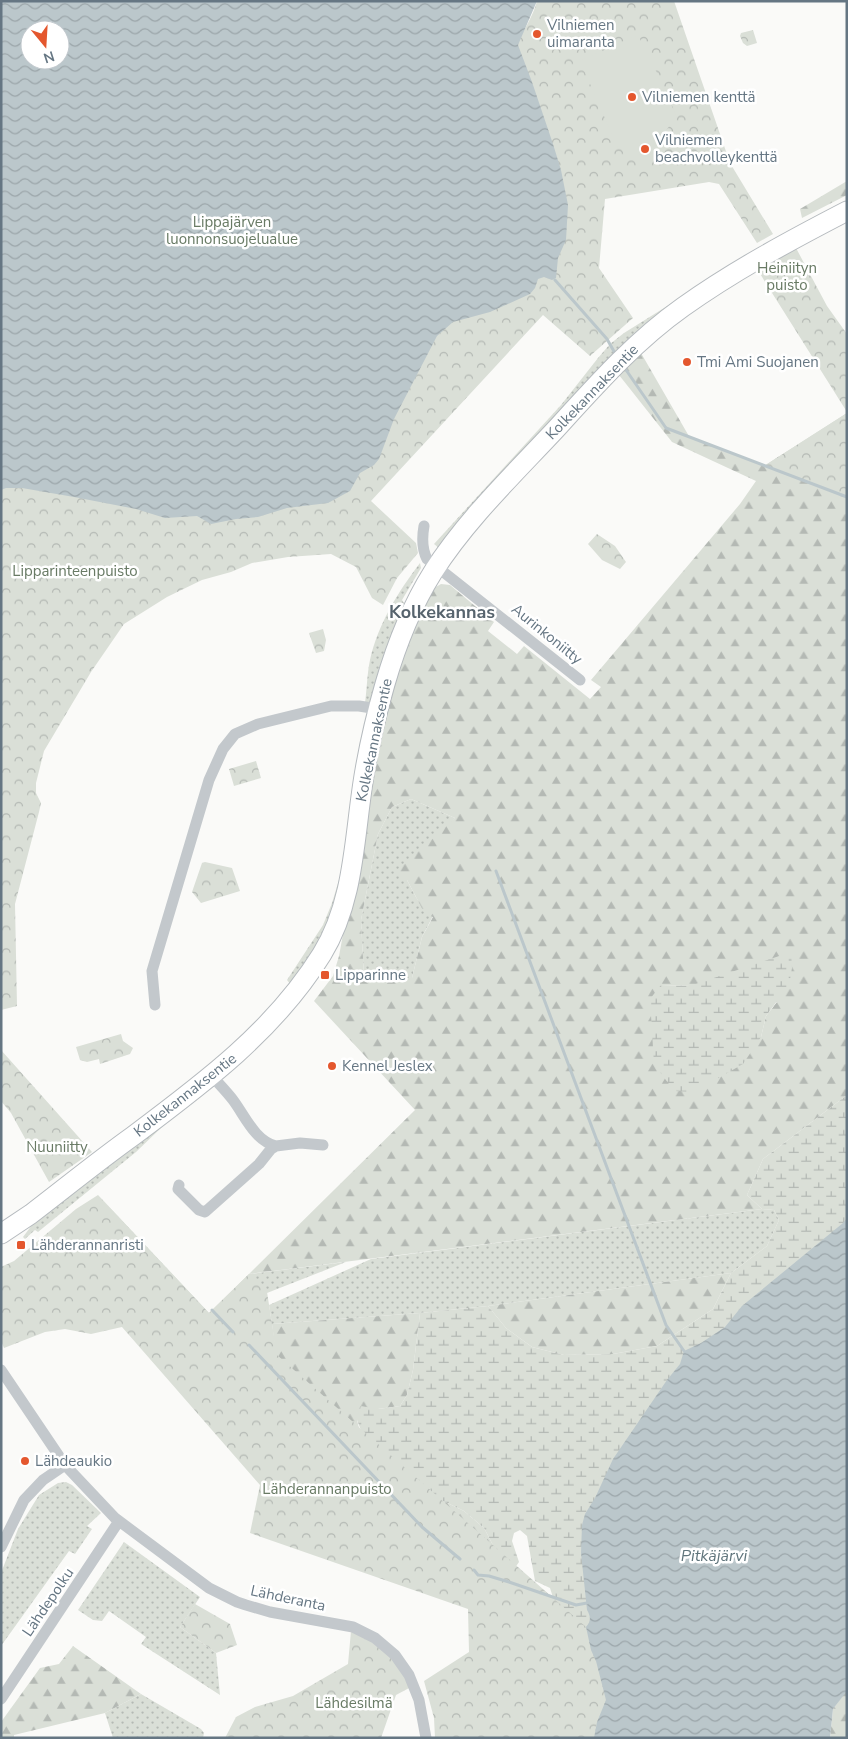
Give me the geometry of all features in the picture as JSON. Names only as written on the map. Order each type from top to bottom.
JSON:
[{"type":"main road","name":"Kolkekannaksentie","points":[[1,1234],[31,1214],[212,1076],[272,1021],[322,954],[334,931],[346,896],[353,860],[364,771],[391,662],[411,613],[437,566],[470,524],[601,380],[630,351],[680,309],[716,284],[764,255],[847,211]]},
{"type":"main road","name":"Kolkekannaksentie","points":[[1,1243],[31,1214]]},
{"type":"street","name":"Aurinkoniitty","points":[[424,526],[424,553],[427,559],[580,680]]},
{"type":"street","points":[[155,1005],[152,972],[209,780],[223,749],[235,734],[258,724],[331,706],[359,706],[378,709]]},
{"type":"street","points":[[212,1076],[232,1099],[261,1139],[269,1144],[276,1146],[300,1143],[323,1145]]},
{"type":"street","points":[[179,1185],[178,1189],[199,1210],[205,1212],[259,1164],[271,1149],[276,1146]]},
{"type":"street","name":"Lähderanta","points":[[1,1370],[65,1465],[119,1521],[209,1588],[237,1602],[270,1612],[353,1627],[375,1638],[395,1655],[409,1675],[419,1700],[426,1738]]},
{"type":"street","points":[[1,1547],[24,1500],[43,1480],[65,1465]]},
{"type":"street","name":"Lähdepolku","points":[[1,1699],[119,1521]]},
{"type":"green space","name":"Lippajärven luonnonsuojelualue","points":[[1,1],[495,10],[526,68],[517,45],[537,1],[674,1],[730,163],[773,234],[757,243],[719,184],[709,182],[605,199],[599,268],[633,318],[590,356],[543,315],[371,501],[416,543],[418,553],[397,578],[383,605],[372,598],[356,567],[331,554],[288,557],[252,563],[231,572],[202,580],[167,597],[124,624],[91,672],[44,751],[36,783],[36,793],[41,803],[15,904],[17,1006],[1,1010]]},
{"type":"green space","points":[[753,30],[757,43],[747,46],[743,43],[740,36],[741,33]]},
{"type":"green space","name":"Vilniemen kenttä","points":[[638,35],[677,118],[666,130],[671,142],[639,155],[633,143],[618,148],[580,61]]},
{"type":"green space","points":[[847,181],[847,195],[802,218],[800,209]]},
{"type":"green space","name":"Heiniityn puisto","points":[[796,248],[827,306],[847,334],[847,412],[757,269]]},
{"type":"green space","points":[[672,303],[439,548],[434,544],[561,405],[610,344]]},
{"type":"green space","points":[[641,353],[690,438],[764,466],[847,413],[847,1095],[763,1159],[747,1195],[762,1209],[249,1274],[415,1110],[314,1001],[333,976],[339,956],[384,712],[395,674],[421,609],[434,588],[441,584],[450,585],[494,622],[488,631],[517,654],[524,646],[590,699],[601,687],[591,680],[740,504],[756,481],[672,442],[619,375]],"holes":[[[411,799],[455,818],[395,872],[407,880],[425,914],[433,917],[422,937],[412,978],[364,977],[361,920],[378,834],[392,807]],[[661,985],[690,986],[777,1002],[766,1016],[761,1037]]]},
{"type":"green space","points":[[847,413],[847,497],[764,466]]},
{"type":"green space","points":[[597,534],[615,546],[626,562],[620,569],[602,560],[588,544]]},
{"type":"green space","points":[[420,563],[421,568],[402,600],[404,603],[402,615],[372,700],[367,704],[365,703],[369,665],[378,634],[404,585]]},
{"type":"green space","points":[[323,629],[326,640],[324,651],[316,653],[309,633]]},
{"type":"green space","points":[[256,761],[261,778],[234,786],[229,769]]},
{"type":"green space","points":[[411,799],[455,818],[407,880],[417,899],[433,916],[422,937],[412,978],[364,977],[361,920],[378,834],[392,807]]},
{"type":"green space","points":[[202,863],[232,868],[240,891],[201,903],[192,892]]},
{"type":"green space","points":[[342,870],[333,912],[319,943],[291,985],[287,980],[323,925]]},
{"type":"green space","points":[[791,952],[792,968],[789,985],[766,1016],[761,1037],[743,1064],[694,1092],[674,1091],[654,1064],[650,999],[661,985],[690,986]]},
{"type":"green space","points":[[121,1034],[123,1041],[133,1048],[130,1054],[100,1064],[99,1059],[87,1062],[80,1060],[76,1047]]},
{"type":"green space","name":"Nuuniitty","points":[[1,1050],[92,1152],[49,1182],[11,1113],[1,1101]]},
{"type":"green space","points":[[847,1095],[847,1234],[628,1738],[517,1738],[557,1610],[550,1588],[535,1581],[527,1536],[520,1530],[514,1533],[512,1541],[519,1562],[512,1572],[494,1547],[484,1528],[464,1511],[437,1498],[367,1446],[357,1420],[361,1406],[378,1409],[400,1406],[407,1395],[413,1370],[420,1313],[488,1306],[506,1328],[532,1347],[564,1355],[613,1354],[657,1346],[713,1309],[731,1273],[767,1246],[779,1220],[774,1210],[762,1209],[747,1195],[763,1159]]},
{"type":"green space","points":[[170,1116],[163,1126],[136,1152],[38,1232],[35,1230],[25,1239],[23,1237],[48,1209]]},
{"type":"green space","points":[[98,1195],[209,1313],[249,1274],[346,1262],[267,1293],[231,1342]]},
{"type":"green space","name":"Lähderannanpuisto","points":[[98,1195],[209,1313],[249,1274],[267,1292],[277,1355],[586,1627],[606,1700],[597,1722],[594,1738],[435,1738],[434,1718],[424,1681],[469,1652],[468,1609],[250,1533],[260,1485],[122,1327],[91,1334],[65,1329],[45,1332],[4,1348],[1,1341],[1,1267],[14,1261],[76,1209]]},
{"type":"green space","points":[[762,1209],[774,1210],[779,1220],[767,1246],[731,1273],[488,1306],[272,1324],[269,1305],[371,1259]]},
{"type":"green space","points":[[731,1273],[713,1309],[657,1346],[613,1354],[564,1355],[532,1347],[506,1328],[488,1306]]},
{"type":"green space","points":[[420,1313],[413,1370],[407,1395],[400,1406],[378,1409],[357,1420],[359,1428],[276,1355],[272,1324]]},
{"type":"green space","points":[[66,1482],[72,1485],[101,1513],[87,1526],[92,1529],[75,1554],[69,1551],[1,1646],[1,1573],[18,1529],[39,1495],[58,1483]]},
{"type":"green space","points":[[437,1498],[464,1511],[484,1528],[494,1547]]},
{"type":"green space","points":[[124,1542],[200,1597],[180,1627],[216,1653],[220,1695],[141,1644],[146,1637],[109,1611],[102,1621],[93,1620],[78,1610]]},
{"type":"green space","points":[[195,1604],[230,1624],[237,1645],[216,1653],[180,1627]]},
{"type":"green space","name":"Lähdesilmä","points":[[351,1631],[371,1640],[393,1657],[411,1687],[396,1695],[381,1738],[225,1738],[236,1717],[255,1707],[293,1696],[348,1664]]},
{"type":"green space","points":[[73,1646],[141,1694],[105,1713],[14,1735],[14,1738],[1,1738],[1,1722],[40,1668],[59,1664]]},
{"type":"green space","points":[[846,1691],[847,1738],[830,1738],[833,1709]]},
{"type":"green space","points":[[141,1694],[201,1729],[204,1733],[203,1738],[113,1738],[105,1713]]},
{"type":"water","name":"Lippajärven luonnonsuojelualue","points":[[1,1],[537,1],[518,45],[553,144],[561,170],[568,205],[566,240],[558,258],[556,278],[552,280],[544,277],[538,279],[535,288],[530,294],[490,312],[453,322],[437,336],[394,419],[379,459],[374,465],[360,473],[350,491],[328,503],[287,508],[258,517],[211,524],[197,516],[165,518],[136,509],[74,497],[22,488],[6,488],[1,490]]},
{"type":"water","name":"Pitkäjärvi","points":[[847,1218],[847,1691],[833,1709],[830,1738],[594,1738],[597,1722],[606,1700],[586,1627],[590,1617],[587,1610],[581,1553],[582,1525],[585,1514],[595,1498],[613,1459],[680,1364],[684,1351],[701,1343],[725,1327],[742,1306]]},
{"type":"waterway","points":[[555,280],[607,339],[616,355]]},
{"type":"waterway","points":[[624,367],[666,428],[847,497]]},
{"type":"waterway","points":[[496,871],[666,1325],[684,1351]]},
{"type":"waterway","points":[[212,1310],[233,1332]]},
{"type":"waterway","points":[[249,1345],[422,1527],[460,1559]]},
{"type":"waterway","points":[[474,1570],[478,1575],[509,1582],[576,1605],[587,1603]]},
{"type":"place","name":"Vilniemen uimaranta","points":[[537,34]]},
{"type":"place","name":"Vilniemen kenttä","points":[[632,97]]},
{"type":"place","name":"Vilniemen beachvolleykenttä","points":[[645,149]]},
{"type":"place","name":"Tmi Ami Suojanen","points":[[687,362]]},
{"type":"place","name":"Lipparinne","points":[[325,975]]},
{"type":"place","name":"Kennel Jeslex","points":[[332,1066]]},
{"type":"place","name":"Lähderannanristi","points":[[21,1245]]},
{"type":"place","name":"Lähdeaukio","points":[[25,1461]]},
{"type":"district","name":"Kolkekannas","points":[[442,612]]},
{"type":"park label","name":"Lipparinteenpuisto","points":[[75,571]]}]
